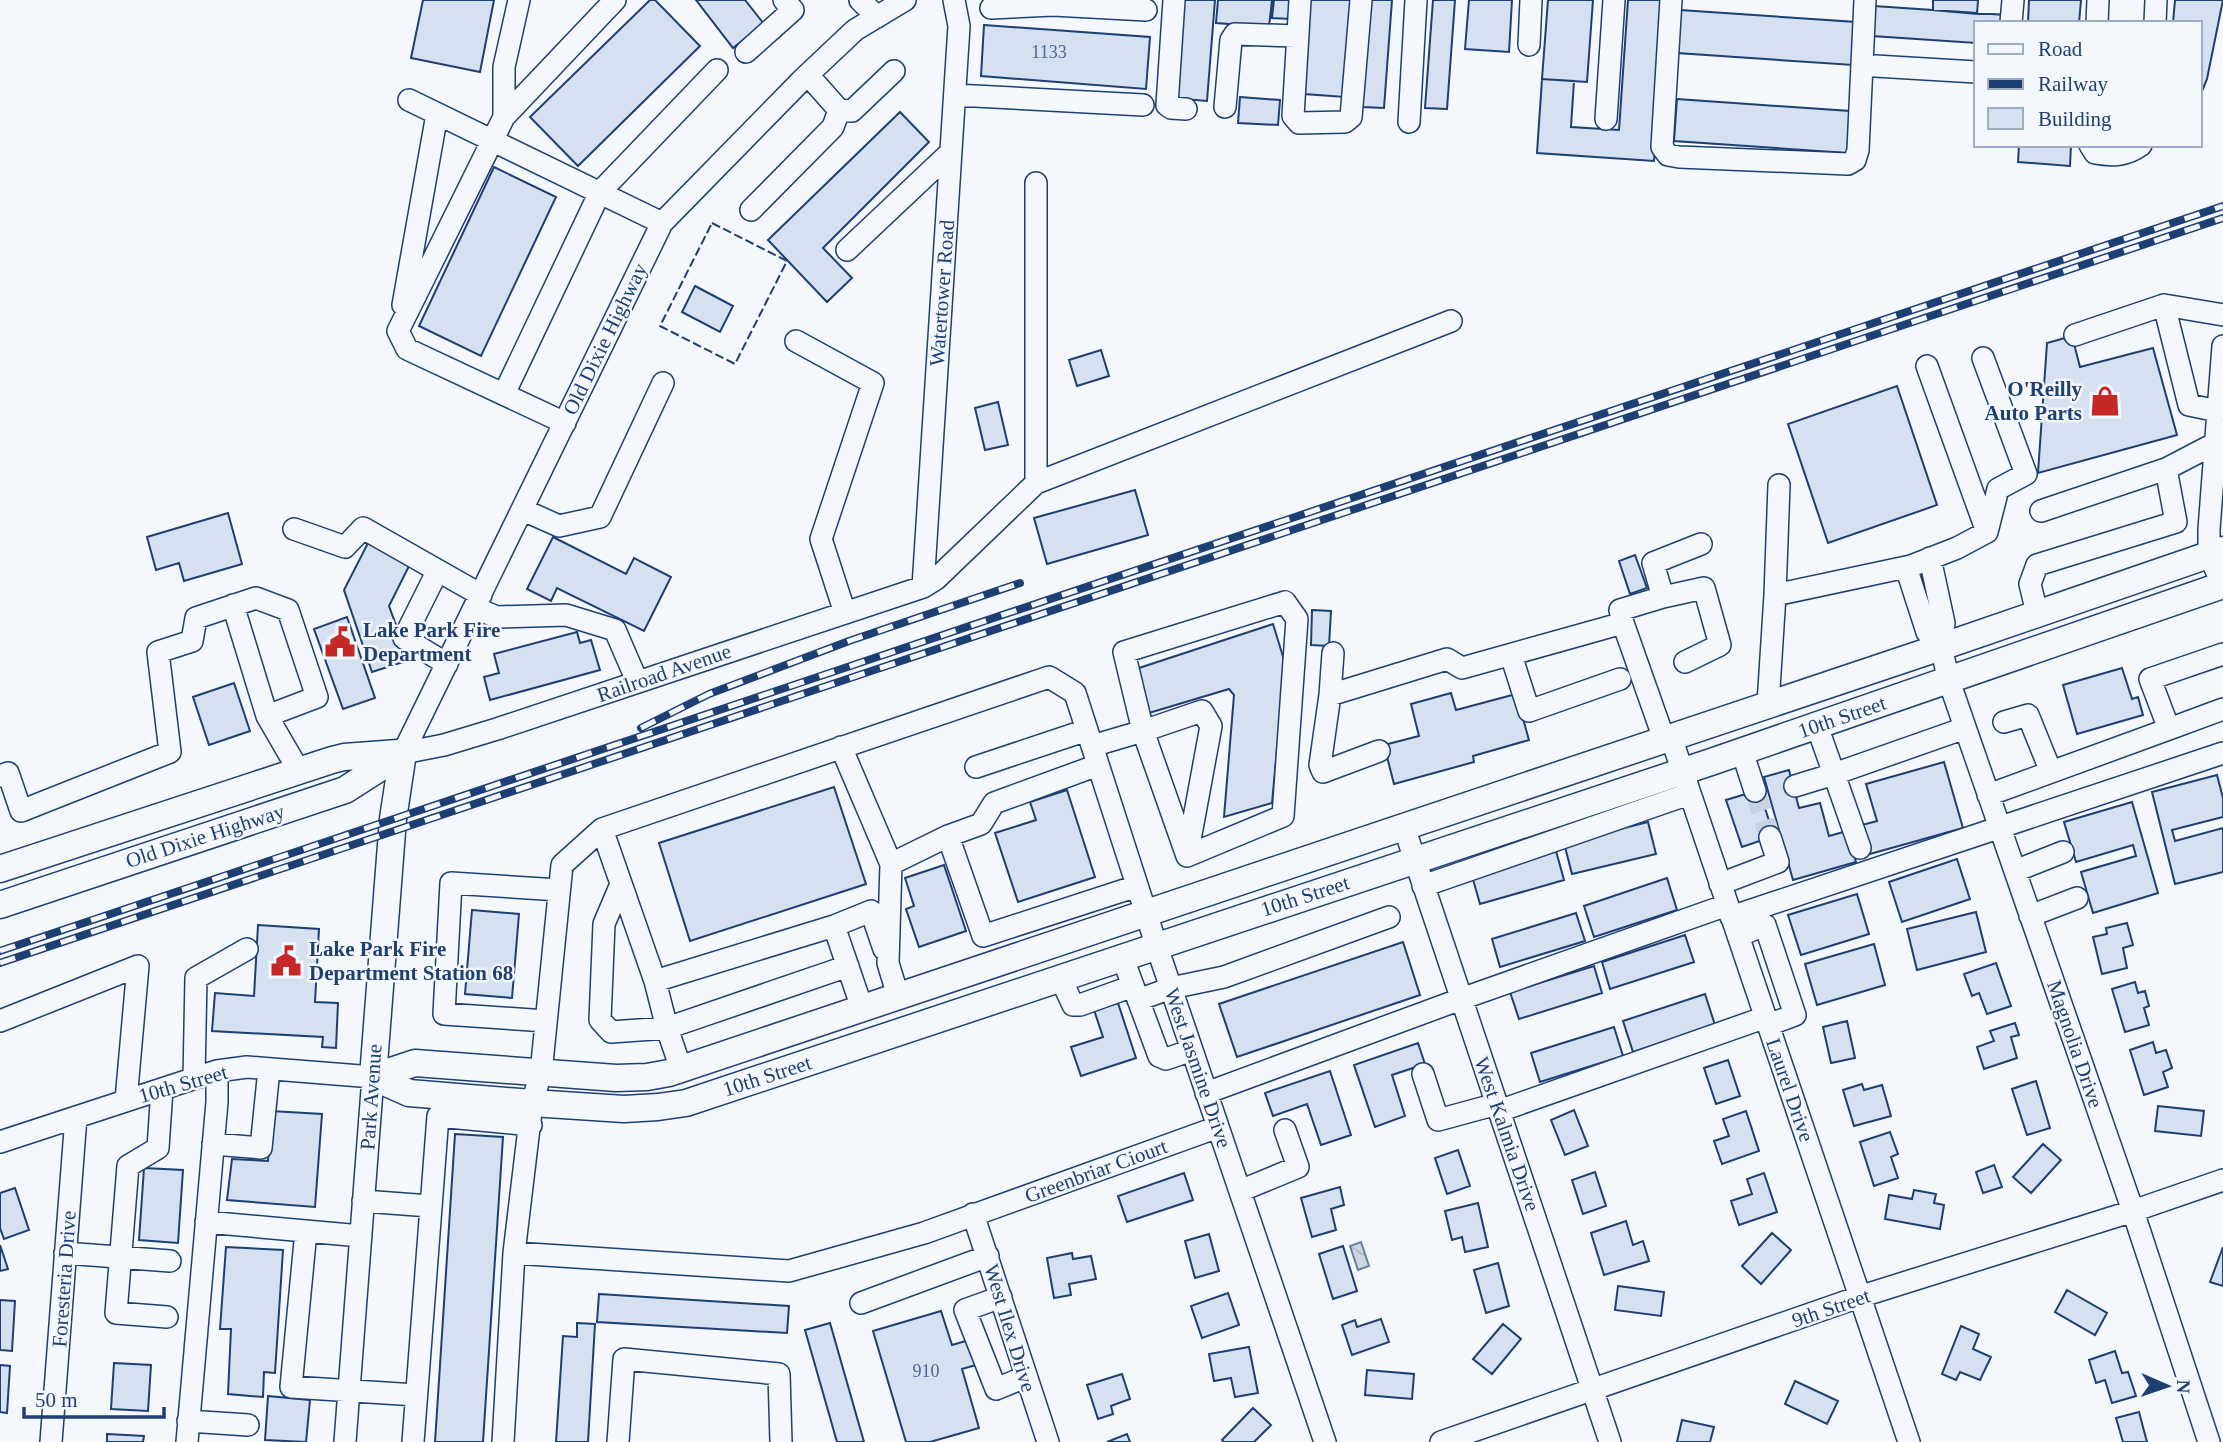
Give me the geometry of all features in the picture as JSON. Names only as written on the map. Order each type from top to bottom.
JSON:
[{"type":"main road","name":"10th Street","points":[[373,1077],[415,1063],[616,1078],[647,1077],[681,1069],[1941,647],[2216,552]]},
{"type":"main road","points":[[2169,568],[2223,585]]},
{"type":"main road","name":"10th Street","points":[[373,1077],[409,1093],[531,1114],[658,1107],[686,1102],[1156,944],[1414,861],[1685,783],[1742,751],[2223,585]]},
{"type":"main road","name":"Old Dixie Highway","points":[[0,869],[344,757],[404,753]]},
{"type":"main road","name":"Old Dixie Highway","points":[[0,904],[345,790],[404,753]]},
{"type":"main road","name":"Park Avenue","points":[[373,1077],[393,819],[404,753]]},
{"type":"street","points":[[504,117],[503,67],[519,0]]},
{"type":"street","points":[[398,331],[504,117],[615,0]]},
{"type":"street","points":[[746,52],[793,10],[784,0]]},
{"type":"street","points":[[860,0],[877,16]]},
{"type":"street","name":"Old Dixie Highway","points":[[404,753],[662,223],[855,30],[905,0]]},
{"type":"street","name":"Watertower Road","points":[[923,587],[959,26],[954,0]]},
{"type":"street","points":[[1174,0],[1167,105],[1171,108],[1186,109]]},
{"type":"street","points":[[1300,0],[1293,116],[1299,123],[1345,122],[1351,117],[1361,0]]},
{"type":"street","points":[[1409,122],[1416,0]]},
{"type":"street","points":[[1529,45],[1531,0]]},
{"type":"street","points":[[1606,119],[1614,0]]},
{"type":"street","points":[[1671,0],[1662,147],[1668,155],[1848,164],[1855,160],[1858,150],[1865,0]]},
{"type":"street","points":[[2011,21],[2013,0]]},
{"type":"street","points":[[2096,21],[2098,0]]},
{"type":"street","points":[[2155,21],[2156,0]]},
{"type":"street","points":[[991,8],[1053,3],[1146,10]]},
{"type":"street","points":[[1226,107],[1231,40],[1236,34],[1297,36]]},
{"type":"street","points":[[1875,65],[1974,72]]},
{"type":"street","points":[[504,394],[600,192],[717,70]]},
{"type":"street","points":[[808,75],[839,110],[852,111],[894,71]]},
{"type":"street","points":[[955,95],[1143,105]]},
{"type":"street","points":[[409,100],[662,223]]},
{"type":"street","points":[[751,211],[833,127],[839,110]]},
{"type":"street","points":[[437,114],[398,331],[407,349],[565,423]]},
{"type":"street","points":[[2091,147],[2095,153],[2114,155],[2128,153],[2138,147]]},
{"type":"street","points":[[847,250],[951,152]]},
{"type":"street","points":[[1036,183],[1037,483],[1451,321]]},
{"type":"street","points":[[2075,335],[2164,305],[2223,315]]},
{"type":"street","points":[[2164,305],[2189,405],[2220,406]]},
{"type":"street","points":[[796,341],[873,383],[821,539],[845,613]]},
{"type":"street","points":[[2223,346],[2219,444],[2209,529],[2223,585]]},
{"type":"street","points":[[1775,596],[1906,567],[1957,548],[1987,532],[1998,489],[2026,474],[1983,358]]},
{"type":"street","points":[[1927,366],[1987,532]]},
{"type":"street","points":[[523,510],[559,526],[600,517],[663,383]]},
{"type":"street","points":[[2041,511],[2166,469],[2219,444]]},
{"type":"street","points":[[2037,613],[2030,584],[2037,565],[2176,522],[2166,469]]},
{"type":"street","name":"Railroad Avenue","points":[[404,753],[497,730],[923,587],[936,579],[1037,483]]},
{"type":"street","points":[[1768,704],[1779,485]]},
{"type":"street","points":[[293,529],[345,548],[363,528],[437,572],[497,617],[566,615],[615,630],[637,681]]},
{"type":"street","points":[[1663,597],[1653,563],[1701,544]]},
{"type":"street","points":[[1930,558],[1944,623],[1941,647]]},
{"type":"street","points":[[1906,567],[1927,632],[1941,647]]},
{"type":"street","points":[[437,572],[404,638],[447,664]]},
{"type":"street","points":[[1329,695],[1447,660],[1462,668],[1511,655],[1623,623],[1620,610],[1704,588],[1720,645],[1685,662]]},
{"type":"street","points":[[0,776],[8,773],[21,811],[170,752],[158,652],[192,641],[197,618],[256,598],[288,610],[317,697],[267,716]]},
{"type":"street","points":[[1285,602],[1297,619],[1283,816],[1187,856],[1143,731],[1124,652],[1285,602]]},
{"type":"street","points":[[233,605],[267,716],[299,771]]},
{"type":"street","name":"Laurel Drive","points":[[1623,623],[1685,783],[1862,1296],[1909,1442]]},
{"type":"street","name":"Magnolia Drive","points":[[1941,647],[1949,681],[2133,1211],[2209,1442]]},
{"type":"street","points":[[1333,653],[1320,765],[1324,772],[1380,751]]},
{"type":"street","points":[[2169,729],[2150,679],[2223,654]]},
{"type":"street","points":[[1511,655],[1529,711],[1620,678]]},
{"type":"street","name":"West Jasmine Drive","points":[[841,747],[1049,677],[1074,693],[1325,1442]]},
{"type":"street","points":[[1988,795],[2223,709]]},
{"type":"street","points":[[976,767],[1092,747],[1202,710],[1211,726],[1187,856]]},
{"type":"street","points":[[2004,722],[2028,715],[2051,772]]},
{"type":"street","points":[[1817,726],[1860,848]]},
{"type":"street","points":[[1795,786],[1965,728]]},
{"type":"street","points":[[503,1442],[514,1253],[531,1114],[541,1073],[562,865],[602,829],[841,747],[891,864],[888,963]]},
{"type":"street","points":[[891,864],[948,836],[981,824],[994,803],[1092,747]]},
{"type":"street","points":[[1742,751],[1755,791]]},
{"type":"street","points":[[1206,1093],[1461,999],[1732,919],[2223,753]]},
{"type":"street","points":[[1423,886],[1685,783]]},
{"type":"street","name":"West Kalmia Drive","points":[[1404,827],[1611,1442]]},
{"type":"street","points":[[602,829],[655,981],[681,1069]]},
{"type":"street","points":[[948,836],[983,936],[1137,886]]},
{"type":"street","points":[[1720,884],[1778,862],[1770,838]]},
{"type":"street","points":[[2015,871],[2063,852]]},
{"type":"street","points":[[546,1021],[443,1014],[451,883],[559,890]]},
{"type":"street","points":[[621,884],[604,924],[600,1020],[611,1032],[667,1028],[848,966]]},
{"type":"street","points":[[2030,916],[2077,898]]},
{"type":"street","points":[[655,981],[834,926],[871,911],[898,996]]},
{"type":"street","points":[[1060,977],[1073,1004],[1080,1005],[1224,977],[1390,917]]},
{"type":"street","points":[[1423,1074],[1438,1120],[1498,1107],[1795,1014],[1765,925],[1732,919]]},
{"type":"street","points":[[834,926],[862,1008]]},
{"type":"street","points":[[194,1078],[196,978],[247,948]]},
{"type":"street","points":[[1122,956],[1159,1056],[1166,1059],[1192,1050]]},
{"type":"street","points":[[0,1021],[138,966],[127,1100]]},
{"type":"street","name":"10th Street","points":[[0,1142],[216,1071],[247,1067],[373,1077]]},
{"type":"street","points":[[213,1144],[261,1148],[269,1069]]},
{"type":"street","points":[[216,1071],[217,1102],[188,1431],[248,1424]]},
{"type":"street","name":"Park Avenue","points":[[345,1442],[373,1077]]},
{"type":"street","points":[[162,1089],[158,1148],[128,1166],[116,1313],[167,1317]]},
{"type":"street","points":[[413,1442],[438,1115],[531,1114]]},
{"type":"street","name":"Foresteria Drive","points":[[51,1442],[76,1117]]},
{"type":"street","name":"Greenbriar Ciourt","points":[[514,1253],[789,1271],[924,1233],[1218,1127]]},
{"type":"street","points":[[1240,1191],[1298,1167],[1285,1130]]},
{"type":"street","name":"9th Street","points":[[1441,1442],[1862,1296],[2223,1180]]},
{"type":"street","points":[[363,1201],[430,1206]]},
{"type":"street","name":"West Ilex Drive","points":[[973,1214],[1048,1442]]},
{"type":"street","points":[[206,1222],[361,1236]]},
{"type":"street","points":[[306,1231],[291,1387],[416,1395]]},
{"type":"street","points":[[65,1253],[170,1261]]},
{"type":"street","points":[[861,1303],[988,1256]]},
{"type":"street","points":[[1001,1297],[965,1310],[996,1389],[1025,1377]]},
{"type":"street","points":[[618,1442],[624,1359],[779,1374],[781,1442]]},
{"type":"water","points":[[1361,1242],[1369,1266],[1358,1270],[1350,1246]]},
{"type":"building","points":[[423,0],[494,0],[480,72],[411,58]]},
{"type":"building","points":[[650,0],[655,0],[700,46],[578,166],[530,117]]},
{"type":"building","points":[[696,0],[745,0],[764,24],[733,48]]},
{"type":"building","points":[[1180,0],[1215,0],[1207,101],[1173,98]]},
{"type":"building","points":[[1218,0],[1272,0],[1269,27],[1216,23]]},
{"type":"building","points":[[1274,0],[1292,0],[1291,19],[1272,18]]},
{"type":"building","points":[[1310,0],[1353,0],[1345,97],[1304,94]]},
{"type":"building","points":[[1370,0],[1392,0],[1384,108],[1362,107]]},
{"type":"building","points":[[1433,0],[1455,0],[1447,109],[1425,108]]},
{"type":"building","points":[[1469,0],[1512,0],[1509,52],[1465,49]]},
{"type":"building","points":[[1548,0],[1593,0],[1587,82],[1542,79]]},
{"type":"building","points":[[1628,0],[1665,0],[1654,161],[1537,153],[1542,79],[1574,81],[1571,127],[1619,130]]},
{"type":"building","points":[[1933,0],[1978,0],[1977,14],[1933,10]]},
{"type":"building","points":[[2029,0],[2081,0],[2079,21],[2028,21]]},
{"type":"building","points":[[2175,0],[2223,0],[2207,79],[2202,91],[2202,21],[2173,21]]},
{"type":"building","points":[[1874,6],[2006,15],[2005,21],[1974,21],[1974,43],[1872,36]]},
{"type":"building","points":[[1680,10],[1856,22],[1853,65],[1677,53]]},
{"type":"building","points":[[984,25],[1150,37],[1146,89],[981,76]]},
{"type":"building","points":[[1240,97],[1280,100],[1278,125],[1238,123]]},
{"type":"building","points":[[1677,99],[1850,111],[1847,153],[1674,141]]},
{"type":"building","points":[[900,112],[929,142],[823,248],[852,278],[827,302],[768,240]]},
{"type":"building","points":[[2019,147],[2071,147],[2070,166],[2018,162]]},
{"type":"building","points":[[494,167],[556,197],[481,356],[419,326]]},
{"type":"building","points":[[695,286],[733,306],[720,332],[682,312]]},
{"type":"building","name":"O'Reilly Auto Parts","points":[[2072,336],[2080,367],[2153,348],[2177,435],[2038,473],[2047,343]]},
{"type":"building","points":[[1101,350],[1109,376],[1077,386],[1069,360]]},
{"type":"building","points":[[1897,386],[1937,505],[1828,543],[1788,424]]},
{"type":"building","points":[[998,402],[1008,445],[985,450],[975,408]]},
{"type":"building","points":[[1135,490],[1148,535],[1047,564],[1034,518]]},
{"type":"building","points":[[228,513],[242,564],[184,581],[179,563],[156,570],[147,537]]},
{"type":"building","points":[[553,537],[626,574],[634,558],[671,577],[644,631],[557,588],[551,601],[527,589]]},
{"type":"building","points":[[370,539],[412,560],[389,606],[409,660],[372,672],[344,590]]},
{"type":"building","points":[[1635,555],[1647,588],[1630,594],[1619,561]]},
{"type":"building","points":[[1312,610],[1331,611],[1329,646],[1311,645]]},
{"type":"building","points":[[347,617],[375,698],[343,709],[314,629]]},
{"type":"building","points":[[1273,624],[1285,663],[1272,803],[1224,817],[1234,695],[1229,689],[1149,713],[1136,669]]},
{"type":"building","points":[[577,632],[580,643],[591,640],[600,670],[490,700],[484,677],[499,673],[494,654]]},
{"type":"building","points":[[2122,668],[2132,699],[2138,697],[2143,715],[2077,734],[2063,685]]},
{"type":"building","points":[[234,683],[250,731],[209,745],[193,697]]},
{"type":"building","points":[[1451,693],[1456,710],[1516,694],[1529,740],[1473,756],[1474,762],[1394,784],[1384,745],[1419,736],[1411,704]]},
{"type":"building","points":[[1944,762],[1963,828],[1870,854],[1862,825],[1877,821],[1866,784]]},
{"type":"building","points":[[1789,770],[1799,808],[1820,803],[1829,836],[1847,831],[1856,862],[1793,880],[1764,777]]},
{"type":"building","points":[[2217,775],[2223,798],[2223,817],[2172,830],[2175,841],[2223,828],[2223,872],[2175,884],[2152,792]]},
{"type":"building","points":[[834,787],[866,884],[690,941],[659,843]]},
{"type":"building","points":[[1067,790],[1095,877],[1018,902],[995,833],[1036,820],[1030,802]]},
{"type":"building","points":[[1759,790],[1774,836],[1742,847],[1726,800]]},
{"type":"building","points":[[2132,802],[2158,893],[2093,913],[2081,872],[2136,856],[2133,845],[2076,862],[2064,822]]},
{"type":"building","points":[[1648,822],[1656,854],[1572,874],[1564,843]]},
{"type":"building","points":[[1556,851],[1564,880],[1480,904],[1472,876]]},
{"type":"building","points":[[1957,859],[1970,899],[1902,922],[1889,882]]},
{"type":"building","points":[[944,865],[966,931],[919,947],[906,909],[914,906],[905,878]]},
{"type":"building","points":[[1667,878],[1677,910],[1594,937],[1584,906]]},
{"type":"building","points":[[1857,894],[1869,934],[1801,955],[1788,915]]},
{"type":"building","points":[[472,910],[519,914],[512,998],[465,994]]},
{"type":"building","points":[[1976,912],[1986,952],[1917,970],[1907,929]]},
{"type":"building","points":[[1576,913],[1585,941],[1500,967],[1492,939]]},
{"type":"building","points":[[2127,923],[2133,945],[2123,948],[2127,968],[2102,974],[2093,937],[2107,934],[2106,928]]},
{"type":"building","name":"Lake Park Fire Department Station 68","points":[[258,925],[319,929],[315,1002],[338,1003],[336,1048],[322,1047],[323,1037],[212,1031],[215,993],[254,996]]},
{"type":"building","points":[[1685,935],[1694,962],[1610,989],[1602,962]]},
{"type":"building","points":[[1403,942],[1420,995],[1237,1057],[1219,1004]]},
{"type":"building","points":[[1874,944],[1885,985],[1817,1005],[1805,964]]},
{"type":"building","points":[[1996,963],[2011,1006],[1987,1014],[1979,993],[1972,996],[1964,974]]},
{"type":"building","points":[[1594,966],[1602,993],[1519,1019],[1510,992]]},
{"type":"building","points":[[2135,982],[2138,993],[2145,991],[2149,1006],[2144,1008],[2149,1025],[2125,1032],[2112,989]]},
{"type":"building","points":[[1705,994],[1715,1025],[1633,1052],[1623,1021]]},
{"type":"building","points":[[1118,1003],[1136,1058],[1081,1076],[1071,1047],[1103,1037],[1094,1010]]},
{"type":"building","points":[[1847,1021],[1855,1058],[1831,1063],[1823,1027]]},
{"type":"building","points":[[2015,1023],[2019,1035],[2011,1037],[2017,1058],[1984,1069],[1977,1047],[1994,1041],[1990,1031]]},
{"type":"building","points":[[1614,1027],[1623,1056],[1540,1082],[1531,1053]]},
{"type":"building","points":[[2153,1042],[2156,1053],[2166,1050],[2172,1068],[2163,1072],[2168,1087],[2144,1095],[2130,1050]]},
{"type":"building","points":[[1418,1043],[1425,1064],[1392,1075],[1405,1116],[1375,1127],[1354,1065]]},
{"type":"building","points":[[1728,1060],[1740,1096],[1716,1104],[1704,1068]]},
{"type":"building","points":[[1330,1071],[1351,1135],[1321,1145],[1307,1104],[1273,1116],[1265,1093]]},
{"type":"building","points":[[2036,1081],[2050,1128],[2027,1135],[2012,1089]]},
{"type":"building","points":[[1862,1084],[1864,1090],[1882,1085],[1891,1116],[1854,1126],[1843,1090]]},
{"type":"building","points":[[2158,1106],[2204,1111],[2201,1136],[2155,1131]]},
{"type":"building","points":[[1574,1110],[1588,1146],[1565,1155],[1551,1120]]},
{"type":"building","points":[[271,1111],[322,1114],[315,1207],[227,1200],[232,1159],[268,1161]]},
{"type":"building","points":[[1746,1111],[1759,1151],[1722,1164],[1714,1141],[1729,1136],[1723,1119]]},
{"type":"building","points":[[1890,1132],[1898,1154],[1891,1157],[1898,1178],[1874,1186],[1860,1142]]},
{"type":"building","points":[[455,1134],[503,1137],[483,1442],[435,1442]]},
{"type":"building","points":[[2043,1144],[2061,1160],[2031,1193],[2013,1177]]},
{"type":"building","points":[[1458,1150],[1470,1186],[1447,1194],[1435,1158]]},
{"type":"building","points":[[1994,1165],[2002,1187],[1983,1193],[1976,1172]]},
{"type":"building","points":[[144,1168],[183,1170],[178,1243],[139,1240]]},
{"type":"building","points":[[1595,1172],[1606,1206],[1583,1214],[1572,1180]]},
{"type":"building","points":[[1184,1173],[1193,1200],[1127,1222],[1118,1196]]},
{"type":"building","points":[[1764,1173],[1777,1212],[1739,1225],[1731,1201],[1752,1194],[1747,1179]]},
{"type":"building","points":[[1340,1187],[1344,1205],[1331,1209],[1336,1230],[1312,1237],[1301,1198]]},
{"type":"building","points":[[15,1188],[29,1230],[4,1239],[0,1228],[0,1193]]},
{"type":"building","points":[[1914,1190],[1936,1194],[1934,1203],[1944,1205],[1940,1229],[1885,1219],[1889,1195],[1912,1199]]},
{"type":"building","points":[[1478,1203],[1488,1247],[1465,1252],[1462,1237],[1452,1240],[1445,1211]]},
{"type":"building","points":[[1626,1221],[1633,1245],[1643,1241],[1649,1261],[1604,1275],[1591,1233]]},
{"type":"building","points":[[1772,1233],[1791,1250],[1761,1284],[1742,1266]]},
{"type":"building","points":[[1209,1234],[1219,1271],[1195,1278],[1185,1241]]},
{"type":"building","points":[[0,1245],[8,1269],[0,1271]]},
{"type":"building","points":[[1343,1246],[1357,1291],[1333,1299],[1319,1254]]},
{"type":"building","points":[[226,1247],[283,1250],[275,1373],[264,1372],[263,1397],[228,1394],[231,1329],[220,1329]]},
{"type":"building","points":[[2223,1247],[2223,1286],[2210,1282]]},
{"type":"building","points":[[1072,1253],[1073,1259],[1091,1256],[1096,1279],[1069,1284],[1071,1295],[1054,1298],[1047,1258]]},
{"type":"building","points":[[1498,1263],[1509,1306],[1486,1313],[1474,1270]]},
{"type":"building","points":[[1618,1286],[1664,1292],[1661,1316],[1615,1310]]},
{"type":"building","points":[[2067,1290],[2107,1313],[2095,1335],[2055,1312]]},
{"type":"building","points":[[1228,1293],[1239,1325],[1202,1338],[1191,1306]]},
{"type":"building","points":[[599,1294],[789,1306],[787,1333],[597,1322]]},
{"type":"building","points":[[0,1300],[15,1301],[12,1351],[0,1350]]},
{"type":"building","points":[[941,1311],[952,1345],[969,1340],[976,1365],[962,1369],[979,1428],[930,1442],[906,1442],[873,1331]]},
{"type":"building","points":[[1381,1319],[1389,1342],[1352,1355],[1342,1325],[1355,1320],[1357,1327]]},
{"type":"building","points":[[577,1323],[595,1324],[588,1442],[556,1442],[563,1336],[577,1337]]},
{"type":"building","points":[[830,1323],[864,1442],[837,1442],[805,1330]]},
{"type":"building","points":[[1503,1324],[1521,1339],[1492,1374],[1473,1359]]},
{"type":"building","points":[[1961,1326],[1979,1334],[1973,1349],[1991,1357],[1980,1380],[1960,1372],[1956,1380],[1942,1374]]},
{"type":"building","points":[[1249,1347],[1258,1393],[1235,1397],[1231,1378],[1214,1381],[1209,1354]]},
{"type":"building","points":[[2115,1351],[2122,1373],[2128,1372],[2136,1396],[2112,1403],[2105,1380],[2096,1383],[2089,1360]]},
{"type":"building","points":[[114,1363],[151,1365],[148,1411],[111,1409]]},
{"type":"building","points":[[0,1365],[10,1366],[7,1413],[0,1412]]},
{"type":"building","points":[[1367,1370],[1414,1374],[1412,1399],[1365,1395]]},
{"type":"building","points":[[1122,1374],[1130,1399],[1111,1406],[1113,1414],[1098,1419],[1087,1385]]},
{"type":"building","points":[[1795,1381],[1838,1401],[1827,1424],[1785,1404]]},
{"type":"building","points":[[268,1396],[310,1400],[306,1442],[265,1440]]},
{"type":"building","points":[[1253,1408],[1271,1425],[1254,1442],[1224,1442],[1222,1440]]},
{"type":"building","points":[[2139,1412],[2147,1442],[2123,1442],[2116,1418]]},
{"type":"building","points":[[1682,1420],[1714,1427],[1710,1442],[1677,1442]]},
{"type":"building","points":[[107,1434],[144,1436],[143,1442],[107,1442]]},
{"type":"building","points":[[1127,1434],[1130,1442],[1107,1442]]},
{"type":"tunnel","points":[[1755,791],[1770,837]]},
{"type":"railway","points":[[0,951],[2223,206]]},
{"type":"railway","points":[[0,963],[2223,218]]},
{"type":"railway","points":[[641,728],[709,694],[849,641],[1020,583]]},
{"type":"fence","points":[[712,223],[787,261],[735,364],[660,326],[712,223]]},
{"type":"place","name":"O'Reilly Auto Parts","points":[[2105,401]]},
{"type":"place","name":"Lake Park Fire Department","points":[[340,642]]},
{"type":"place","name":"Lake Park Fire Department Station 68","points":[[286,961]]}]
